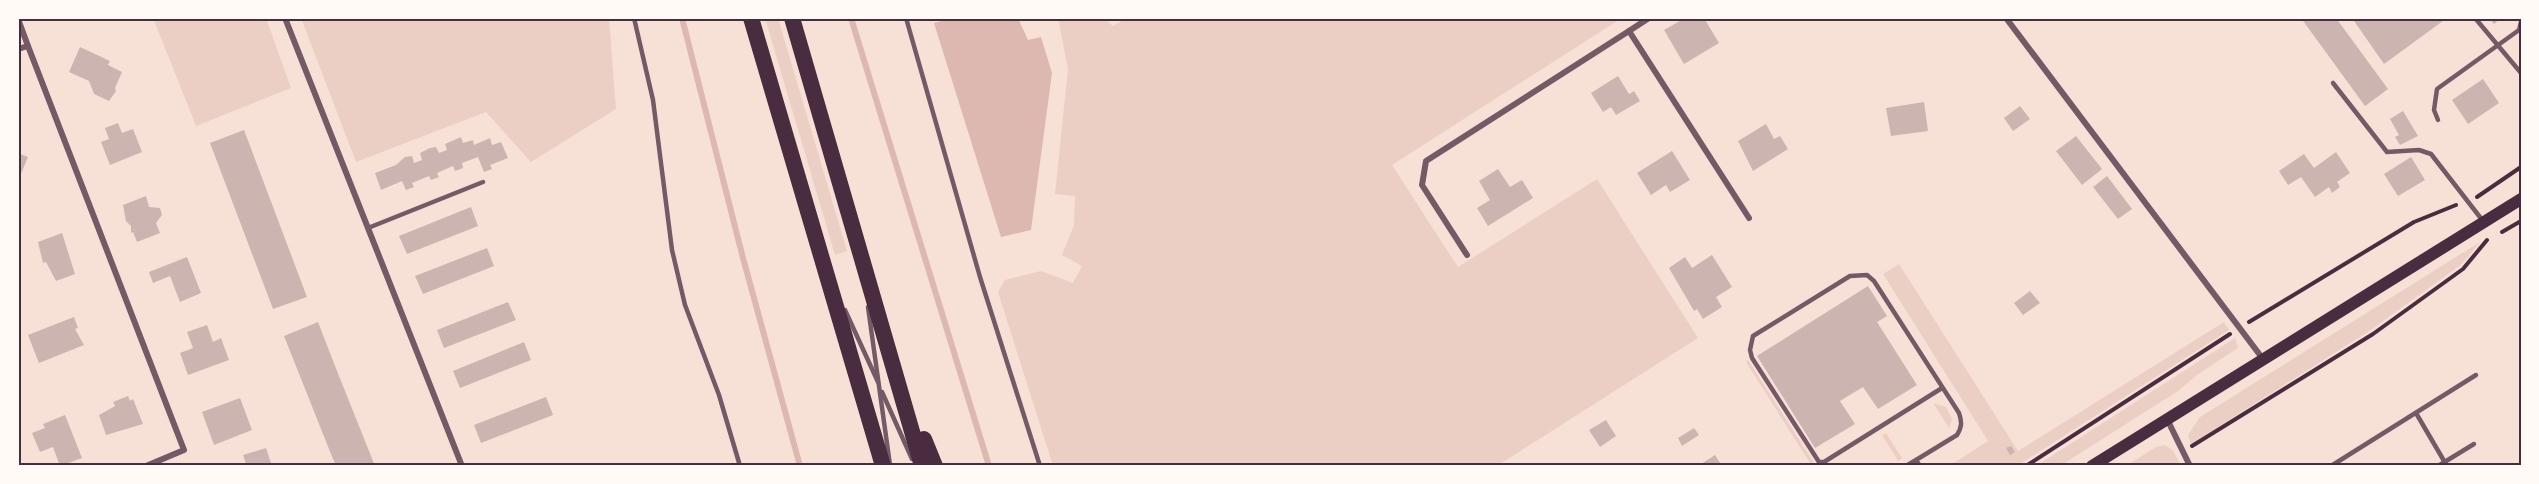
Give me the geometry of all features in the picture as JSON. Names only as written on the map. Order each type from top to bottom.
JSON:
[{"type":"highway","points":[[751,18],[883,466]]},
{"type":"highway","points":[[792,18],[922,466]]},
{"type":"highway","points":[[897,374],[936,466]]},
{"type":"highway","points":[[860,385],[873,466]]},
{"type":"main road","points":[[2092,466],[2482,221],[2521,199]]},
{"type":"street","points":[[285,18],[462,466]]},
{"type":"street","points":[[1467,255],[1422,185],[1426,160],[1649,18]]},
{"type":"street","points":[[2006,18],[2263,359]]},
{"type":"street","points":[[18,19],[184,450],[146,466]]},
{"type":"street","points":[[1629,31],[1749,218]]},
{"type":"street","points":[[18,49],[28,46]]},
{"type":"street","points":[[2167,418],[2190,466]]},
{"type":"lane","points":[[634,18],[653,100],[677,272],[685,305],[719,395],[740,466]]},
{"type":"lane","points":[[906,18],[980,277],[1040,466]]},
{"type":"lane","points":[[2475,18],[2521,73]]},
{"type":"lane","points":[[2438,120],[2434,110],[2437,89],[2519,30],[2521,22]]},
{"type":"lane","points":[[2333,82],[2387,152],[2419,150],[2431,154],[2482,221]]},
{"type":"lane","points":[[368,228],[483,182]]},
{"type":"lane","points":[[858,242],[891,466]]},
{"type":"lane","points":[[825,267],[915,466]]},
{"type":"lane","points":[[1906,466],[1956,435],[1961,428],[1959,413],[1875,281],[1867,275],[1850,276],[1753,336],[1752,358],[1819,462],[1824,462],[1942,388]]},
{"type":"lane","points":[[2331,466],[2476,375]]},
{"type":"lane","points":[[2416,413],[2446,464]]},
{"type":"lane","points":[[2438,466],[2446,464],[2474,444]]},
{"type":"lane","points":[[1916,460],[1920,466]]},
{"type":"path","points":[[2026,466],[2241,327],[2414,222],[2478,197],[2521,167]]},
{"type":"path","points":[[2184,451],[2373,334],[2463,268],[2486,241],[2521,221]]},
{"type":"shaded area","points":[[153,18],[266,18],[291,88],[196,126]]},
{"type":"shaded area","points":[[301,18],[609,18],[616,109],[531,162],[486,112],[356,162]]},
{"type":"shaded area","points":[[765,18],[778,18],[847,251],[835,255]]},
{"type":"shaded area","points":[[952,18],[1018,18],[1028,40],[1041,37],[1052,73],[1031,230],[1001,237],[934,23]]},
{"type":"shaded area","points":[[1058,18],[1104,18],[1113,26],[1127,18],[1622,18],[1392,165],[1458,267],[1597,179],[1698,338],[1497,466],[1053,466],[998,292],[1005,280],[1041,271],[1073,283],[1082,266],[1062,255],[1074,225],[1075,196],[1055,194],[1068,69]]},
{"type":"shaded area","points":[[2480,242],[2462,264],[2371,330],[2191,444],[2188,435],[2200,417]]},
{"type":"shaded area","points":[[1899,264],[2018,451],[2224,322],[2229,330],[2017,466],[1949,466],[1988,441],[1883,274]]},
{"type":"shaded area","points":[[2235,338],[2238,348],[2197,375],[2178,391],[2060,466],[2036,466]]},
{"type":"shaded area","points":[[1748,360],[1816,466],[1812,466],[1746,362]]},
{"type":"shaded area","points":[[1933,403],[1946,407],[1952,419],[1949,428]]},
{"type":"shaded area","points":[[1886,433],[1902,458],[1898,461],[1882,435]]},
{"type":"shaded area","points":[[2164,445],[2173,450],[2181,466],[2126,466],[2156,447]]},
{"type":"building","points":[[1685,18],[1704,18],[1719,43],[1684,64],[1664,30]]},
{"type":"building","points":[[2301,18],[2336,18],[2388,89],[2365,106]]},
{"type":"building","points":[[2352,18],[2447,18],[2384,64]]},
{"type":"building","points":[[2489,18],[2501,18],[2494,24]]},
{"type":"building","points":[[80,47],[110,61],[108,65],[122,72],[115,88],[116,91],[109,101],[94,94],[89,81],[69,72]]},
{"type":"building","points":[[1618,76],[1629,94],[1634,91],[1640,101],[1616,115],[1611,107],[1603,112],[1591,93]]},
{"type":"building","points":[[2483,79],[2499,103],[2468,124],[2452,100]]},
{"type":"building","points":[[1924,102],[1928,131],[1891,136],[1886,108]]},
{"type":"building","points":[[2020,106],[2030,119],[2013,131],[2004,118]]},
{"type":"building","points":[[2403,111],[2418,136],[2400,145],[2395,137],[2399,135],[2390,119]]},
{"type":"building","points":[[118,123],[122,133],[133,129],[142,152],[110,165],[101,142],[109,139],[105,128]]},
{"type":"building","points":[[1766,124],[1774,139],[1780,136],[1788,149],[1753,171],[1738,141]]},
{"type":"building","points":[[244,130],[307,297],[273,309],[210,143]]},
{"type":"building","points":[[2076,136],[2102,169],[2082,185],[2056,151]]},
{"type":"building","points":[[461,137],[463,143],[473,140],[474,145],[490,138],[492,145],[501,142],[508,158],[490,165],[492,169],[484,172],[478,157],[462,163],[463,168],[455,171],[453,166],[437,173],[439,177],[431,180],[429,176],[412,183],[414,187],[406,190],[402,181],[381,190],[375,173],[396,165],[405,157],[412,156],[414,163],[422,160],[420,153],[430,148],[436,147],[439,153],[447,150],[445,144]]},
{"type":"building","points":[[1672,151],[1690,180],[1670,192],[1666,185],[1651,195],[1637,173]]},
{"type":"building","points":[[2336,152],[2350,173],[2337,182],[2340,187],[2332,193],[2329,187],[2315,197],[2301,177],[2288,185],[2279,171],[2304,154],[2314,168]]},
{"type":"building","points":[[18,153],[28,157],[18,181]]},
{"type":"building","points":[[2411,157],[2425,180],[2398,196],[2384,174]]},
{"type":"building","points":[[1498,169],[1510,187],[1522,180],[1533,198],[1488,226],[1477,208],[1490,200],[1479,181]]},
{"type":"building","points":[[2107,176],[2132,209],[2118,219],[2093,187]]},
{"type":"building","points":[[146,196],[149,207],[160,208],[162,215],[156,223],[160,233],[137,242],[133,232],[131,233],[131,226],[126,221],[123,205]]},
{"type":"building","points":[[471,207],[478,226],[407,254],[399,236]]},
{"type":"building","points":[[62,233],[75,274],[56,281],[46,262],[43,263],[38,242]]},
{"type":"building","points":[[487,248],[494,266],[423,294],[415,276]]},
{"type":"building","points":[[1712,255],[1732,287],[1716,297],[1722,307],[1703,319],[1697,309],[1694,311],[1669,268],[1685,257],[1692,268]]},
{"type":"building","points":[[187,257],[201,293],[180,302],[170,276],[153,283],[149,272]]},
{"type":"building","points":[[1868,286],[1887,316],[1877,322],[1917,385],[1878,409],[1863,387],[1840,401],[1855,424],[1815,448],[1757,356]]},
{"type":"building","points":[[2030,291],[2040,303],[2023,315],[2014,303]]},
{"type":"building","points":[[508,302],[516,320],[444,348],[437,330]]},
{"type":"building","points":[[74,317],[78,328],[75,329],[84,345],[39,363],[28,335]]},
{"type":"building","points":[[318,322],[375,466],[336,466],[284,336]]},
{"type":"building","points":[[207,325],[213,342],[221,338],[229,360],[188,375],[180,353],[193,348],[187,332]]},
{"type":"building","points":[[524,342],[531,360],[460,388],[453,371]]},
{"type":"building","points":[[128,396],[130,401],[133,399],[143,424],[106,435],[99,415],[115,406],[113,402]]},
{"type":"building","points":[[546,397],[553,415],[481,443],[474,425]]},
{"type":"building","points":[[240,398],[252,430],[214,445],[202,412]]},
{"type":"building","points":[[65,415],[82,458],[60,466],[53,447],[40,452],[32,433],[45,428],[43,424]]},
{"type":"building","points":[[1606,420],[1616,436],[1600,447],[1589,430]]},
{"type":"building","points":[[1694,428],[1699,435],[1682,446],[1678,438]]},
{"type":"building","points":[[2011,446],[2015,452],[2010,455],[2006,448]]},
{"type":"building","points":[[266,448],[272,466],[247,466],[243,455]]},
{"type":"building","points":[[1715,455],[1722,466],[1698,466]]},
{"type":"waterway","points":[[682,18],[743,258],[800,466]]},
{"type":"waterway","points":[[851,18],[989,466]]}]
